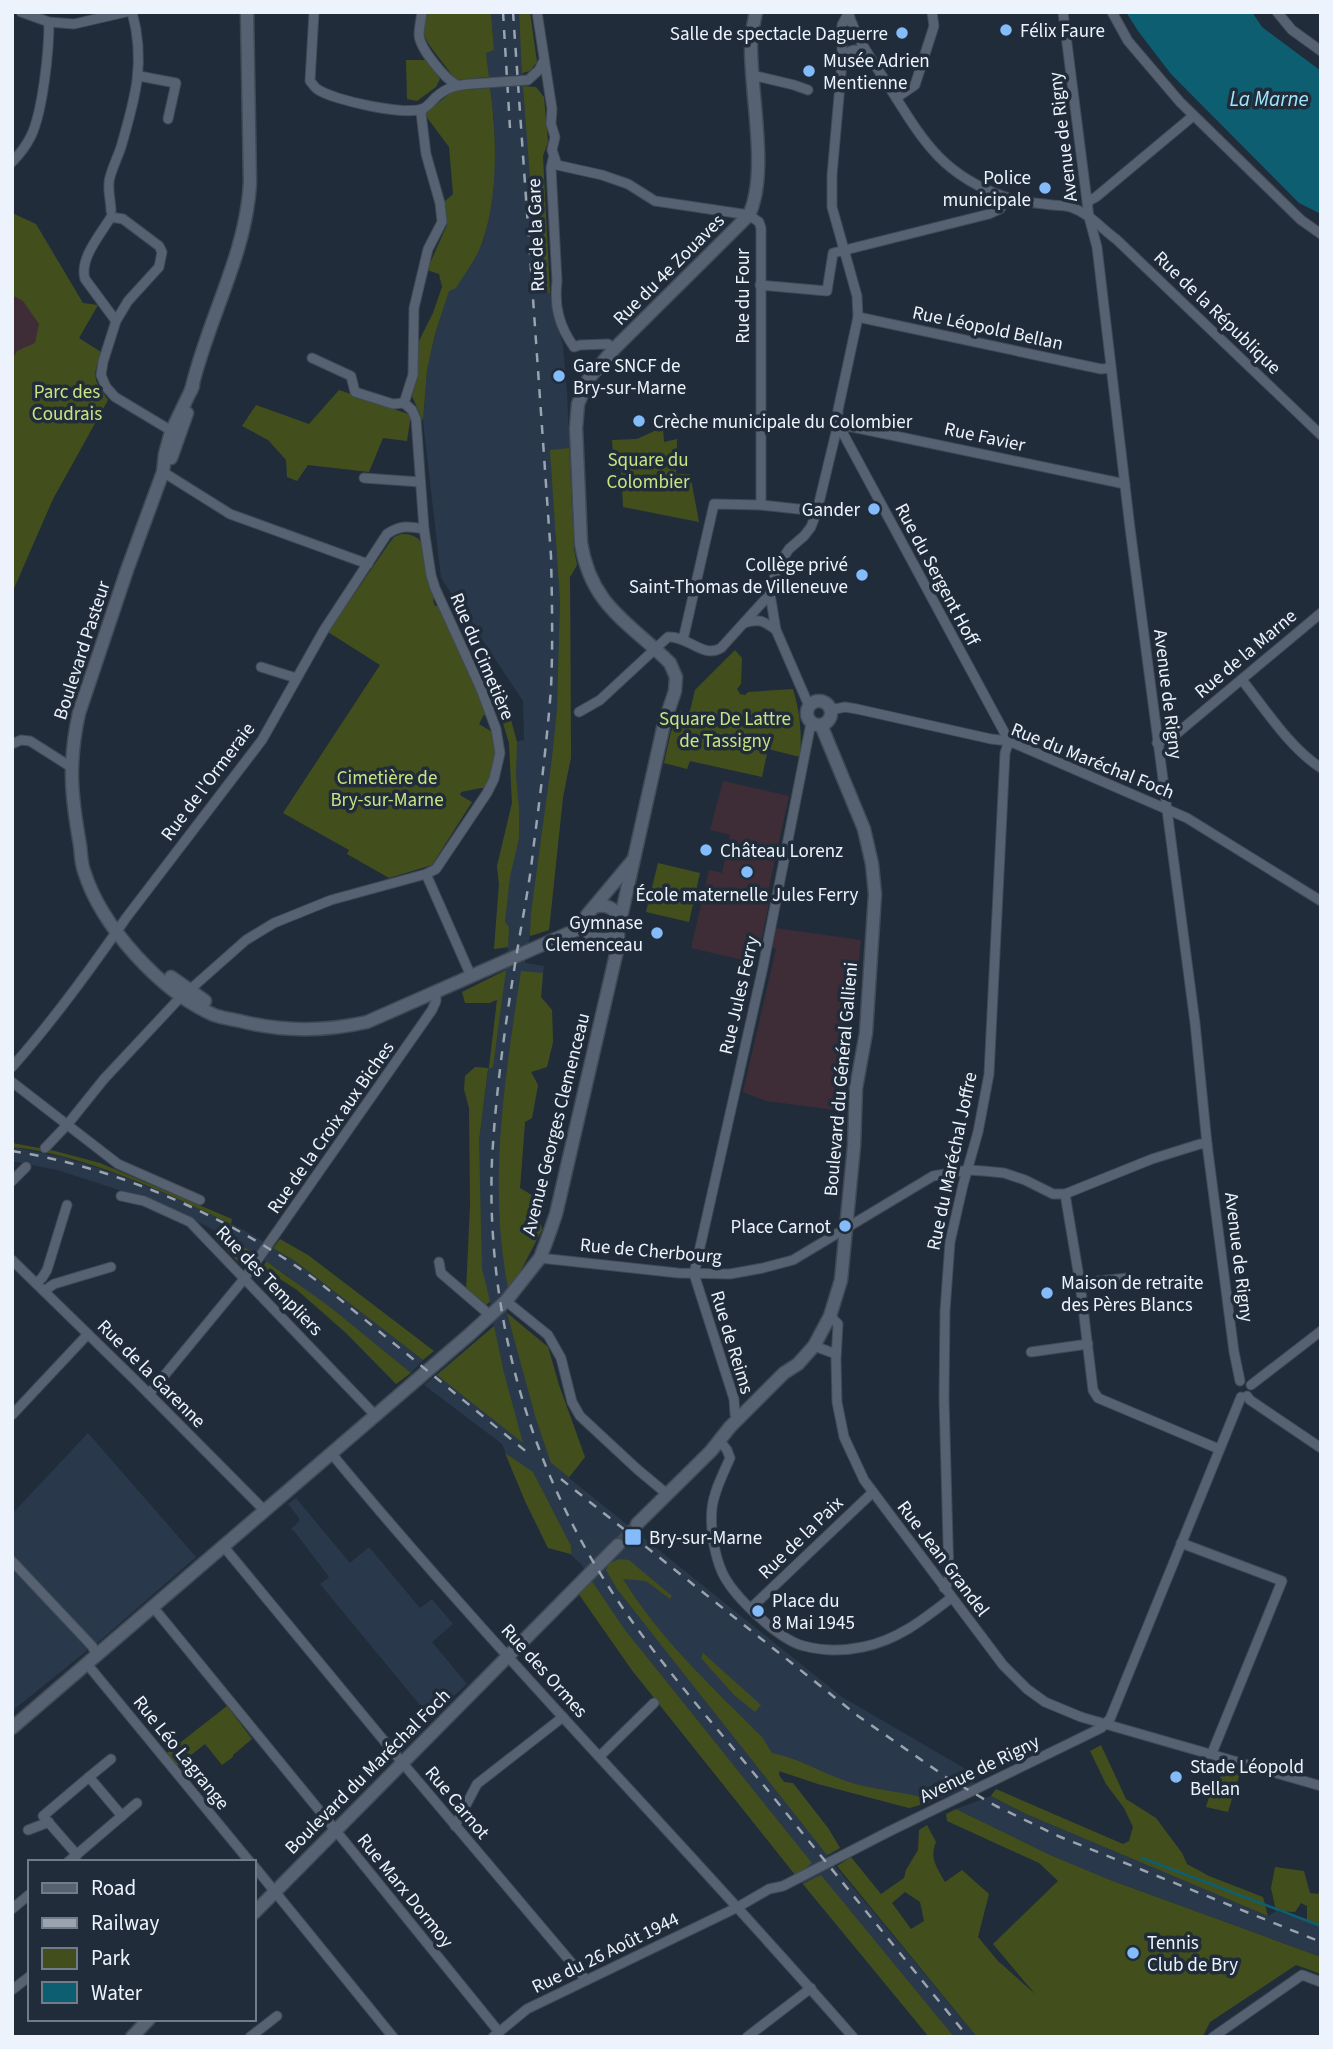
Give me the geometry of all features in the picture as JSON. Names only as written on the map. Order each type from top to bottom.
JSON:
[{"type":"main road","name":"Boulevard Pasteur","points":[[247,12],[250,183],[247,213],[240,246],[192,386],[165,454],[163,472],[79,713],[71,767],[72,806],[84,871],[96,897],[119,928],[127,944],[153,972],[215,1016],[280,1030],[322,1030],[367,1022],[585,926]]},
{"type":"main road","points":[[748,215],[757,184],[751,46],[756,12]]},
{"type":"main road","name":"Rue du 4e Zouaves","points":[[654,649],[603,601],[584,562],[576,428],[579,404],[589,377],[614,349],[748,215]]},
{"type":"main road","name":"Avenue Georges Clemenceau","points":[[12,1728],[491,1316],[540,1258],[556,1214],[618,946],[619,926],[664,724],[677,684],[674,669],[654,649]]},
{"type":"main road","points":[[819,701],[826,704],[830,710],[830,718],[816,724],[807,713],[809,706],[819,701]]},
{"type":"main road","name":"Boulevard du Général Gallieni","points":[[638,1524],[720,1441],[740,1412],[798,1364],[814,1346],[830,1316],[841,1280],[854,1146],[856,1088],[866,1033],[875,894],[872,864],[864,830],[816,724]]},
{"type":"main road","points":[[613,964],[602,940],[591,936],[585,926],[587,915],[634,860]]},
{"type":"main road","points":[[594,907],[600,905],[611,908],[618,916],[619,926],[611,937],[602,940]]},
{"type":"main road","points":[[507,1657],[618,1545]]},
{"type":"main road","name":"Boulevard du Maréchal Foch","points":[[256,1911],[507,1657]]},
{"type":"main road","points":[[132,2037],[147,2021]]},
{"type":"street","points":[[21,12],[49,22],[74,24],[129,12],[138,35],[139,76],[127,128],[109,181],[111,211]]},
{"type":"street","points":[[314,12],[310,81],[316,88],[384,109],[423,109]]},
{"type":"street","points":[[422,12],[419,37],[421,43],[452,85]]},
{"type":"street","name":"Rue de la Gare","points":[[537,12],[552,109],[551,124],[555,137],[551,168],[557,281],[555,299],[565,334],[574,347],[608,344],[614,349]]},
{"type":"street","points":[[897,98],[915,85],[934,26],[932,12]]},
{"type":"street","name":"Avenue de Rigny","points":[[1063,12],[1089,216],[1097,247],[1157,743],[1195,1023],[1234,1352],[1240,1381]]},
{"type":"street","points":[[1112,12],[1128,41],[1193,116],[1301,220],[1321,234]]},
{"type":"street","points":[[1278,12],[1292,30],[1321,51]]},
{"type":"street","points":[[848,13],[855,33],[930,150],[948,167],[969,181],[1006,197],[1072,207],[1089,216]]},
{"type":"street","points":[[809,706],[776,630],[770,594],[777,567],[789,549],[804,536],[817,511],[838,424],[838,410],[858,317],[857,296],[832,207],[842,25],[848,13]]},
{"type":"street","points":[[12,162],[23,150],[36,122],[49,40],[49,22]]},
{"type":"street","points":[[842,62],[846,53],[852,50],[860,50],[870,55]]},
{"type":"street","points":[[528,80],[539,70],[544,60]]},
{"type":"street","points":[[752,75],[808,90]]},
{"type":"street","points":[[139,76],[176,83],[168,119]]},
{"type":"street","points":[[312,358],[351,376],[355,392],[393,404],[404,403],[413,376],[414,308],[420,280],[428,249],[443,222],[426,154],[421,113],[441,92],[452,85],[528,80],[547,85]]},
{"type":"street","points":[[1087,202],[1193,116]]},
{"type":"street","points":[[553,159],[557,165],[628,184],[654,201],[748,215]]},
{"type":"street","points":[[760,285],[827,291],[833,253],[989,214],[1000,209],[1006,197]]},
{"type":"street","name":"Rue du Four","points":[[748,215],[759,222],[761,228],[761,505]]},
{"type":"street","name":"Rue de la République","points":[[1089,216],[1321,435]]},
{"type":"street","points":[[116,321],[82,271],[111,217],[122,219],[159,246],[162,252],[159,267],[128,301],[116,321],[101,375],[106,387],[115,397],[175,433]]},
{"type":"street","name":"Rue Léopold Bellan","points":[[858,317],[1101,369],[1111,368]]},
{"type":"street","name":"Rue du Cimetière","points":[[404,403],[412,410],[416,419],[424,528],[431,575],[481,689],[496,729],[500,753],[494,779],[487,793],[436,869],[426,874]]},
{"type":"street","name":"Rue du Sergent Hoff","points":[[838,424],[1009,741]]},
{"type":"street","name":"Rue Favier","points":[[838,424],[1125,484]]},
{"type":"street","points":[[163,472],[230,514],[368,564]]},
{"type":"street","points":[[364,478],[420,482]]},
{"type":"street","points":[[683,640],[712,506],[716,503],[761,505],[817,511]]},
{"type":"street","name":"Rue de l'Ormeraie","points":[[12,1067],[39,1037],[262,740],[324,630],[387,534],[405,526],[424,528]]},
{"type":"street","points":[[579,712],[600,700],[668,637],[675,636],[708,652],[716,652],[770,594]]},
{"type":"street","name":"Rue de la Marne","points":[[1157,743],[1175,735],[1321,613]]},
{"type":"street","points":[[742,624],[755,619],[762,620],[776,630]]},
{"type":"street","points":[[261,667],[296,678]]},
{"type":"street","points":[[1242,680],[1288,738],[1308,760],[1321,768]]},
{"type":"street","name":"Rue du Maréchal Foch","points":[[830,710],[845,707],[857,709],[1009,741],[1187,818],[1321,901]]},
{"type":"street","name":"Rue Jules Ferry","points":[[694,1274],[816,724]]},
{"type":"street","points":[[12,744],[22,740],[30,741],[71,767]]},
{"type":"street","name":"Rue du Maréchal Joffre","points":[[944,1588],[949,1577],[944,1398],[945,1311],[950,1242],[978,1132],[989,1074],[1005,753],[1009,741]]},
{"type":"street","points":[[46,1147],[104,1079],[185,993],[246,940],[274,923],[331,900],[426,874],[471,976]]},
{"type":"street","name":"Rue de la Croix aux Biches","points":[[149,1394],[244,1279],[432,1010],[436,992]]},
{"type":"street","points":[[12,1082],[118,1164],[200,1200]]},
{"type":"street","points":[[1208,1144],[1152,1159],[1065,1194],[1080,1283],[1093,1390],[1098,1398],[1219,1449]]},
{"type":"street","points":[[14,1177],[26,1167]]},
{"type":"street","name":"Rue de Cherbourg","points":[[540,1258],[694,1274],[730,1274],[793,1260],[933,1176],[968,1170],[1004,1173],[1053,1194],[1065,1194]]},
{"type":"street","name":"Rue des Templiers","points":[[121,1196],[144,1201],[190,1222],[376,1416]]},
{"type":"street","points":[[36,1283],[47,1270],[67,1205]]},
{"type":"street","name":"Rue de la Garenne","points":[[12,1260],[265,1511]]},
{"type":"street","points":[[439,1262],[441,1273],[491,1316]]},
{"type":"street","points":[[44,1291],[54,1284],[111,1267]]},
{"type":"street","name":"Rue de Reims","points":[[694,1274],[740,1412]]},
{"type":"street","points":[[1080,1283],[1127,1278]]},
{"type":"street","points":[[506,1301],[548,1335],[561,1358],[572,1402],[580,1416],[667,1494]]},
{"type":"street","name":"Rue Jean Grandel","points":[[830,1316],[838,1324],[837,1402],[844,1437],[864,1480],[988,1647],[1027,1689],[1055,1708],[1104,1725]]},
{"type":"street","points":[[1251,1385],[1321,1331]]},
{"type":"street","points":[[12,1415],[88,1334]]},
{"type":"street","points":[[1031,1352],[1088,1344]]},
{"type":"street","points":[[814,1346],[836,1354]]},
{"type":"street","points":[[1321,1448],[1254,1403],[1244,1396],[1235,1389],[1240,1381],[1247,1381],[1251,1385],[1251,1392],[1244,1396],[1219,1449],[1110,1719],[1104,1725],[1321,1786]]},
{"type":"street","points":[[720,1441],[730,1458],[716,1490],[712,1508],[714,1544],[727,1581],[774,1630],[793,1642],[818,1649],[849,1649],[876,1644],[900,1635],[951,1598]]},
{"type":"street","name":"Rue des Ormes","points":[[331,1453],[507,1657],[738,1907],[853,2037]]},
{"type":"street","name":"Rue de la Paix","points":[[751,1608],[873,1492]]},
{"type":"street","points":[[1181,1543],[1282,1581],[1212,1754]]},
{"type":"street","name":"Rue Carnot","points":[[224,1547],[586,1980]]},
{"type":"street","name":"Rue Léo Lagrange","points":[[12,1561],[92,1646],[92,1660],[248,1860]]},
{"type":"street","name":"Rue Marx Dormoy","points":[[153,1607],[335,1829],[496,2035]]},
{"type":"street","points":[[600,1756],[654,1703]]},
{"type":"street","points":[[455,1826],[477,1784],[563,1717]]},
{"type":"street","name":"Avenue de Rigny","points":[[738,1907],[769,1889],[783,1886],[1095,1732],[1104,1725]]},
{"type":"street","points":[[77,1854],[43,1816],[111,1759]]},
{"type":"street","points":[[89,1777],[122,1816]]},
{"type":"street","points":[[70,1860],[137,1803]]},
{"type":"street","points":[[28,1830],[48,1822]]},
{"type":"street","points":[[256,1869],[393,2037]]},
{"type":"street","points":[[12,1909],[28,1896]]},
{"type":"street","name":"Rue du 26 Août 1944","points":[[496,2035],[527,2009],[738,1907]]},
{"type":"street","points":[[1213,2037],[1302,1975],[1321,1982]]},
{"type":"street","points":[[12,1990],[28,1978]]},
{"type":"street","points":[[747,2037],[811,1988]]},
{"type":"street","points":[[250,2037],[277,2015]]},
{"type":"shaded area","points":[[491,12],[519,12],[538,284],[550,294],[563,346],[577,565],[570,577],[571,757],[563,797],[549,930],[530,936],[525,963],[544,966],[541,997],[552,1010],[553,1042],[547,1067],[531,1072],[538,1085],[532,1118],[525,1122],[520,1188],[535,1197],[542,1230],[505,1300],[507,1313],[548,1347],[585,1457],[569,1478],[842,1697],[964,1768],[976,1785],[909,1808],[780,1771],[779,1775],[784,1782],[793,1783],[840,1848],[827,1856],[977,2037],[929,2037],[631,1669],[582,1565],[570,1554],[548,1548],[502,1444],[424,1385],[494,1326],[490,1302],[483,1308],[466,1292],[479,1141],[498,994],[491,979],[506,970],[508,947],[494,949],[499,883],[497,866],[512,803],[509,743],[524,740],[523,701],[441,578],[423,421],[427,370],[435,334],[449,290],[456,288],[483,242],[491,204],[495,157],[494,120],[486,53],[494,50]]},
{"type":"shaded area","points":[[12,226],[64,295],[12,436]]},
{"type":"shaded area","name":"École maternelle Jules Ferry","points":[[723,781],[789,796],[756,963],[691,948],[709,870],[722,873],[730,835],[710,830]]},
{"type":"shaded area","points":[[775,928],[861,940],[843,1111],[766,1101],[743,1092],[776,949],[772,947]]},
{"type":"shaded area","points":[[12,1147],[62,1157],[117,1174],[188,1203],[244,1230],[295,1261],[423,1360],[411,1373],[284,1273],[233,1240],[183,1214],[57,1170],[12,1161]]},
{"type":"shaded area","points":[[88,1433],[196,1557],[95,1645],[12,1555],[12,1514]]},
{"type":"shaded area","points":[[296,1498],[350,1563],[369,1547],[420,1608],[432,1599],[453,1624],[432,1642],[467,1684],[435,1713],[419,1704],[320,1584],[329,1577],[291,1529],[299,1522],[299,1518],[288,1504]]},
{"type":"shaded area","points":[[12,1565],[89,1649],[12,1711]]},
{"type":"shaded area","points":[[991,1796],[1026,1814],[1268,1916],[1276,1911],[1321,1926],[1321,1957],[1110,1880],[1050,1855],[956,1809]]},
{"type":"green space","points":[[427,12],[491,12],[494,50],[486,53],[489,77],[456,80],[425,38]]},
{"type":"green space","points":[[519,12],[530,12],[537,62],[530,71],[522,73]]},
{"type":"green space","points":[[406,60],[426,60],[440,79],[436,87],[417,101],[407,99]]},
{"type":"green space","points":[[523,86],[536,87],[544,97],[548,142],[543,156],[550,294],[538,284]]},
{"type":"green space","points":[[490,88],[495,165],[488,222],[475,259],[456,288],[449,291],[427,370],[423,421],[412,396],[418,376],[417,345],[442,287],[439,274],[427,270],[447,225],[444,202],[453,194],[449,147],[426,116],[428,111],[453,91]]},
{"type":"green space","name":"Parc des Coudrais","points":[[12,213],[36,224],[83,303],[98,305],[79,338],[101,352],[96,377],[108,400],[53,499],[12,593],[12,360],[17,351],[35,343],[39,324],[23,301],[12,295]]},
{"type":"green space","points":[[339,390],[411,415],[407,441],[383,438],[369,472],[308,465],[297,481],[287,477],[286,460],[268,440],[242,426],[256,405],[309,424]]},
{"type":"green space","name":"Square du Colombier","points":[[663,427],[664,442],[677,439],[676,474],[690,474],[699,522],[623,507],[621,469],[614,469],[612,440],[637,439]]},
{"type":"green space","points":[[569,448],[577,565],[570,577],[571,757],[563,797],[549,930],[530,936],[557,709],[560,601],[550,450]]},
{"type":"green space","name":"Cimetière de Bry-sur-Marne","points":[[401,534],[411,535],[422,543],[433,601],[435,606],[438,606],[487,714],[479,724],[494,733],[498,748],[489,788],[461,792],[460,795],[472,802],[432,865],[389,878],[347,854],[349,850],[283,813],[380,665],[328,632],[390,542]]},
{"type":"green space","name":"Square De Lattre de Tassigny","points":[[735,650],[742,658],[741,684],[737,689],[740,694],[793,689],[800,723],[800,757],[768,749],[762,777],[690,761],[687,769],[664,763],[671,732],[680,711],[690,711],[695,690]]},
{"type":"green space","points":[[497,682],[506,701],[517,742],[519,838],[510,877],[505,922],[509,927],[508,947],[494,949],[499,885],[497,866],[512,803],[509,743],[497,703],[488,686]]},
{"type":"green space","points":[[658,863],[700,873],[689,922],[646,912]]},
{"type":"green space","points":[[506,970],[493,1067],[488,1069],[479,1141],[482,1269],[490,1301],[483,1308],[466,1292],[470,1205],[469,1108],[464,1089],[465,1076],[475,1067],[489,1068],[497,1000],[489,1003],[465,1003],[462,992]]},
{"type":"green space","points":[[521,971],[543,973],[541,997],[552,1010],[553,1042],[547,1067],[531,1072],[538,1085],[532,1118],[525,1122],[520,1188],[535,1197],[542,1230],[509,1293],[499,1213],[499,1172],[504,1092]]},
{"type":"green space","points":[[12,1143],[100,1163],[232,1219],[231,1224],[125,1176],[68,1158],[12,1147]]},
{"type":"green space","points":[[217,1231],[254,1253],[243,1267],[217,1240]]},
{"type":"green space","points":[[280,1239],[308,1255],[434,1351],[423,1360],[295,1261],[273,1248]]},
{"type":"green space","points":[[266,1261],[330,1307],[411,1373],[396,1384],[346,1333],[297,1290],[263,1268]]},
{"type":"green space","points":[[507,1313],[548,1347],[585,1457],[569,1477],[551,1463]]},
{"type":"green space","points":[[494,1326],[504,1373],[523,1443],[437,1375]]},
{"type":"green space","points":[[505,1453],[533,1472],[571,1546],[571,1554],[548,1548]]},
{"type":"green space","points":[[620,1559],[629,1560],[672,1596],[670,1599],[646,1581],[623,1579],[670,1642],[762,1737],[772,1753],[849,1782],[934,1801],[909,1808],[779,1771],[784,1782],[793,1783],[840,1848],[827,1855],[617,1589],[606,1570],[609,1563]]},
{"type":"green space","points":[[591,1580],[625,1630],[812,1863],[796,1876],[631,1669],[578,1593]]},
{"type":"green space","points":[[703,1653],[761,1705],[755,1712],[734,1695],[701,1658]]},
{"type":"green space","points":[[227,1706],[252,1739],[222,1765],[205,1744],[177,1766],[167,1753]]},
{"type":"green space","points":[[1101,1745],[1126,1799],[1156,1818],[1187,1864],[1209,1876],[1263,1897],[1268,1916],[1026,1814],[991,1796],[996,1789],[1123,1844],[1129,1841],[1133,1827],[1124,1808],[1106,1784],[1090,1751]]},
{"type":"green space","points":[[1223,1768],[1240,1773],[1228,1812],[1206,1807],[1211,1790],[1216,1790]]},
{"type":"green space","points":[[956,1809],[1050,1855],[1110,1880],[1321,1957],[1321,1974],[1296,1965],[1210,2022],[1201,2037],[977,2037],[837,1866],[851,1857],[881,1894],[904,1878],[918,1850],[919,1830],[927,1825],[936,1842],[933,1853],[935,1863],[945,1882],[962,1870],[989,1894],[978,1937],[998,1961],[1035,1994],[993,1944],[1058,1881],[1039,1863],[947,1821],[946,1814]],"holes":[[[905,1892],[920,1902],[924,1921],[911,1929],[892,1903]]]},
{"type":"green space","points":[[1275,1867],[1304,1871],[1310,1893],[1318,1894],[1321,1885],[1321,1926],[1307,1921],[1307,1906],[1301,1903],[1295,1912],[1276,1911],[1271,1888]]},
{"type":"green space","points":[[821,1875],[954,2037],[929,2037],[803,1884]]},
{"type":"water","name":"La Marne","points":[[1126,12],[1252,12],[1262,27],[1321,71],[1321,214],[1299,203],[1171,74]]},
{"type":"waterway","points":[[1142,1858],[1321,1926]]},
{"type":"tunnel","points":[[618,1545],[637,1524]]},
{"type":"railway","points":[[503,12],[510,128]]},
{"type":"railway","points":[[513,12],[551,556],[552,638],[551,688],[541,790],[506,1022],[492,1160],[492,1215],[504,1325],[533,1432],[553,1484],[577,1533],[622,1608],[680,1684],[968,2037]]},
{"type":"railway","points":[[12,1151],[53,1159],[134,1183],[174,1199],[250,1237],[320,1283],[528,1453]]},
{"type":"railway","points":[[561,1479],[858,1716],[946,1777],[996,1806],[1058,1836],[1321,1942]]},
{"type":"place","name":"Félix Faure","points":[[1006,30]]},
{"type":"place","name":"Salle de spectacle Daguerre","points":[[902,33]]},
{"type":"place","name":"Musée Adrien Mentienne","points":[[809,71]]},
{"type":"place","name":"Police municipale","points":[[1045,188]]},
{"type":"place","name":"Gare SNCF de Bry-sur-Marne","points":[[559,376]]},
{"type":"place","name":"Crèche municipale du Colombier","points":[[639,421]]},
{"type":"place","name":"Gander","points":[[874,509]]},
{"type":"place","name":"Collège privé Saint-Thomas de Villeneuve","points":[[862,575]]},
{"type":"place","name":"Château Lorenz","points":[[706,850]]},
{"type":"place","name":"École maternelle Jules Ferry","points":[[747,872]]},
{"type":"place","name":"Gymnase Clemenceau","points":[[657,933]]},
{"type":"place","name":"Place Carnot","points":[[845,1226]]},
{"type":"place","name":"Maison de retraite des Pères Blancs","points":[[1047,1293]]},
{"type":"place","name":"Bry-sur-Marne","points":[[633,1537]]},
{"type":"place","name":"Place du 8 Mai 1945","points":[[758,1611]]},
{"type":"place","name":"Stade Léopold Bellan","points":[[1176,1777]]},
{"type":"place","name":"Tennis Club de Bry","points":[[1133,1953]]}]
